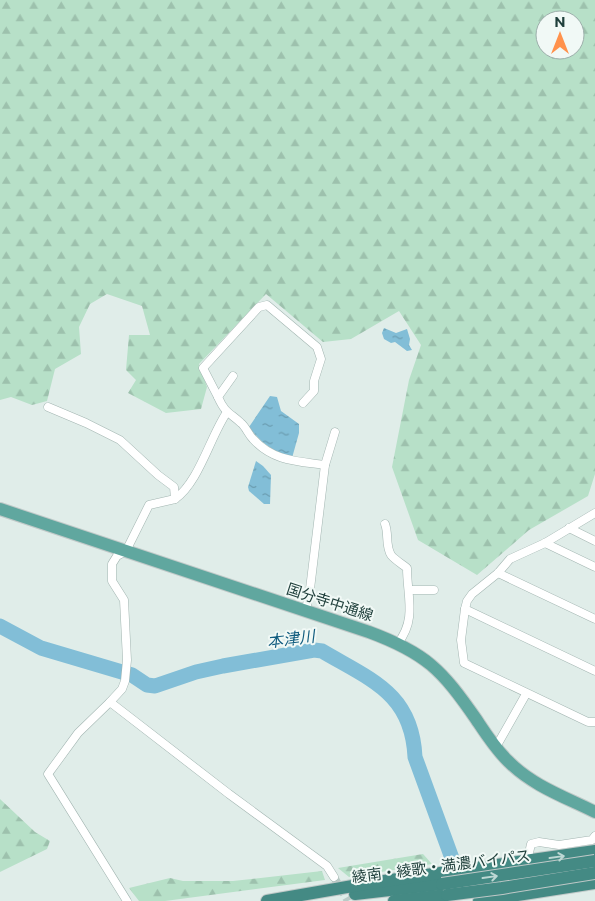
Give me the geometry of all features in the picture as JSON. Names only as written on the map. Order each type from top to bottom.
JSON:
[{"type":"highway","points":[[267,901],[442,884],[491,867],[595,854]]},
{"type":"highway","name":"綾南・綾歌・満濃バイパス","points":[[291,901],[442,884],[595,854]]},
{"type":"highway","name":"綾南・綾歌・満濃バイパス","points":[[394,901],[442,884],[502,888],[595,873]]},
{"type":"highway","points":[[479,901],[595,883]]},
{"type":"main road","name":"国分寺中通線","points":[[0,509],[306,610],[398,643],[418,654],[442,674],[507,761],[530,780],[595,812]]},
{"type":"street","points":[[303,404],[314,391],[314,381],[321,359],[317,347],[267,305],[259,307],[203,368],[227,412],[242,424],[252,438],[267,452],[282,459],[324,465]]},
{"type":"street","points":[[218,397],[233,376]]},
{"type":"street","points":[[48,407],[120,440],[174,488],[175,500]]},
{"type":"street","points":[[127,901],[48,774],[78,733],[122,689],[125,681],[124,600],[112,581],[112,564],[117,556],[126,551],[149,505],[175,500],[188,488],[210,446],[218,424],[227,412]]},
{"type":"street","points":[[306,610],[324,465],[335,432]]},
{"type":"street","points":[[595,512],[545,543],[510,559],[498,573],[472,594],[467,601],[465,609],[461,640],[464,663],[588,722],[595,722]]},
{"type":"street","points":[[385,524],[387,544],[392,556],[407,568],[407,580],[410,590],[410,616],[405,634],[398,643]]},
{"type":"street","points":[[569,528],[595,541]]},
{"type":"street","points":[[545,543],[595,568]]},
{"type":"street","points":[[498,573],[595,619]]},
{"type":"street","points":[[410,590],[434,590]]},
{"type":"street","points":[[465,609],[595,671]]},
{"type":"street","points":[[496,747],[526,694]]},
{"type":"street","points":[[110,702],[229,794],[327,866],[334,878]]},
{"type":"street","points":[[529,853],[531,844],[539,842],[559,845],[592,840],[595,836]]},
{"type":"green space","points":[[0,0],[595,0],[595,474],[588,496],[529,530],[477,575],[418,540],[392,467],[409,380],[421,345],[399,311],[351,339],[323,342],[266,294],[199,364],[207,387],[201,409],[166,413],[128,393],[136,380],[126,370],[129,335],[150,335],[142,306],[107,294],[90,304],[79,327],[81,354],[55,369],[47,401],[32,405],[11,397],[0,400]]},
{"type":"green space","points":[[0,799],[35,832],[50,841],[47,849],[0,872]]},
{"type":"green space","points":[[423,854],[432,864],[349,877],[338,868]]},
{"type":"green space","points":[[322,871],[325,880],[165,901],[139,901],[129,888],[170,878],[183,881],[233,881]]},
{"type":"water","points":[[384,328],[396,333],[407,329],[410,339],[409,345],[412,350],[407,351],[395,342],[391,343],[384,339],[382,333]]},
{"type":"water","points":[[270,396],[277,397],[281,411],[299,424],[299,433],[292,458],[268,446],[249,427]]},
{"type":"water","points":[[256,461],[271,475],[270,504],[264,504],[249,491],[248,487]]},
{"type":"waterway","name":"本津川","points":[[0,626],[41,648],[132,675],[147,685],[155,686],[196,672],[223,666],[314,650],[322,651],[372,680],[397,703],[406,718],[412,735],[415,757],[453,861],[467,882]]},
{"type":"tunnel","points":[[334,877],[348,901]]}]
